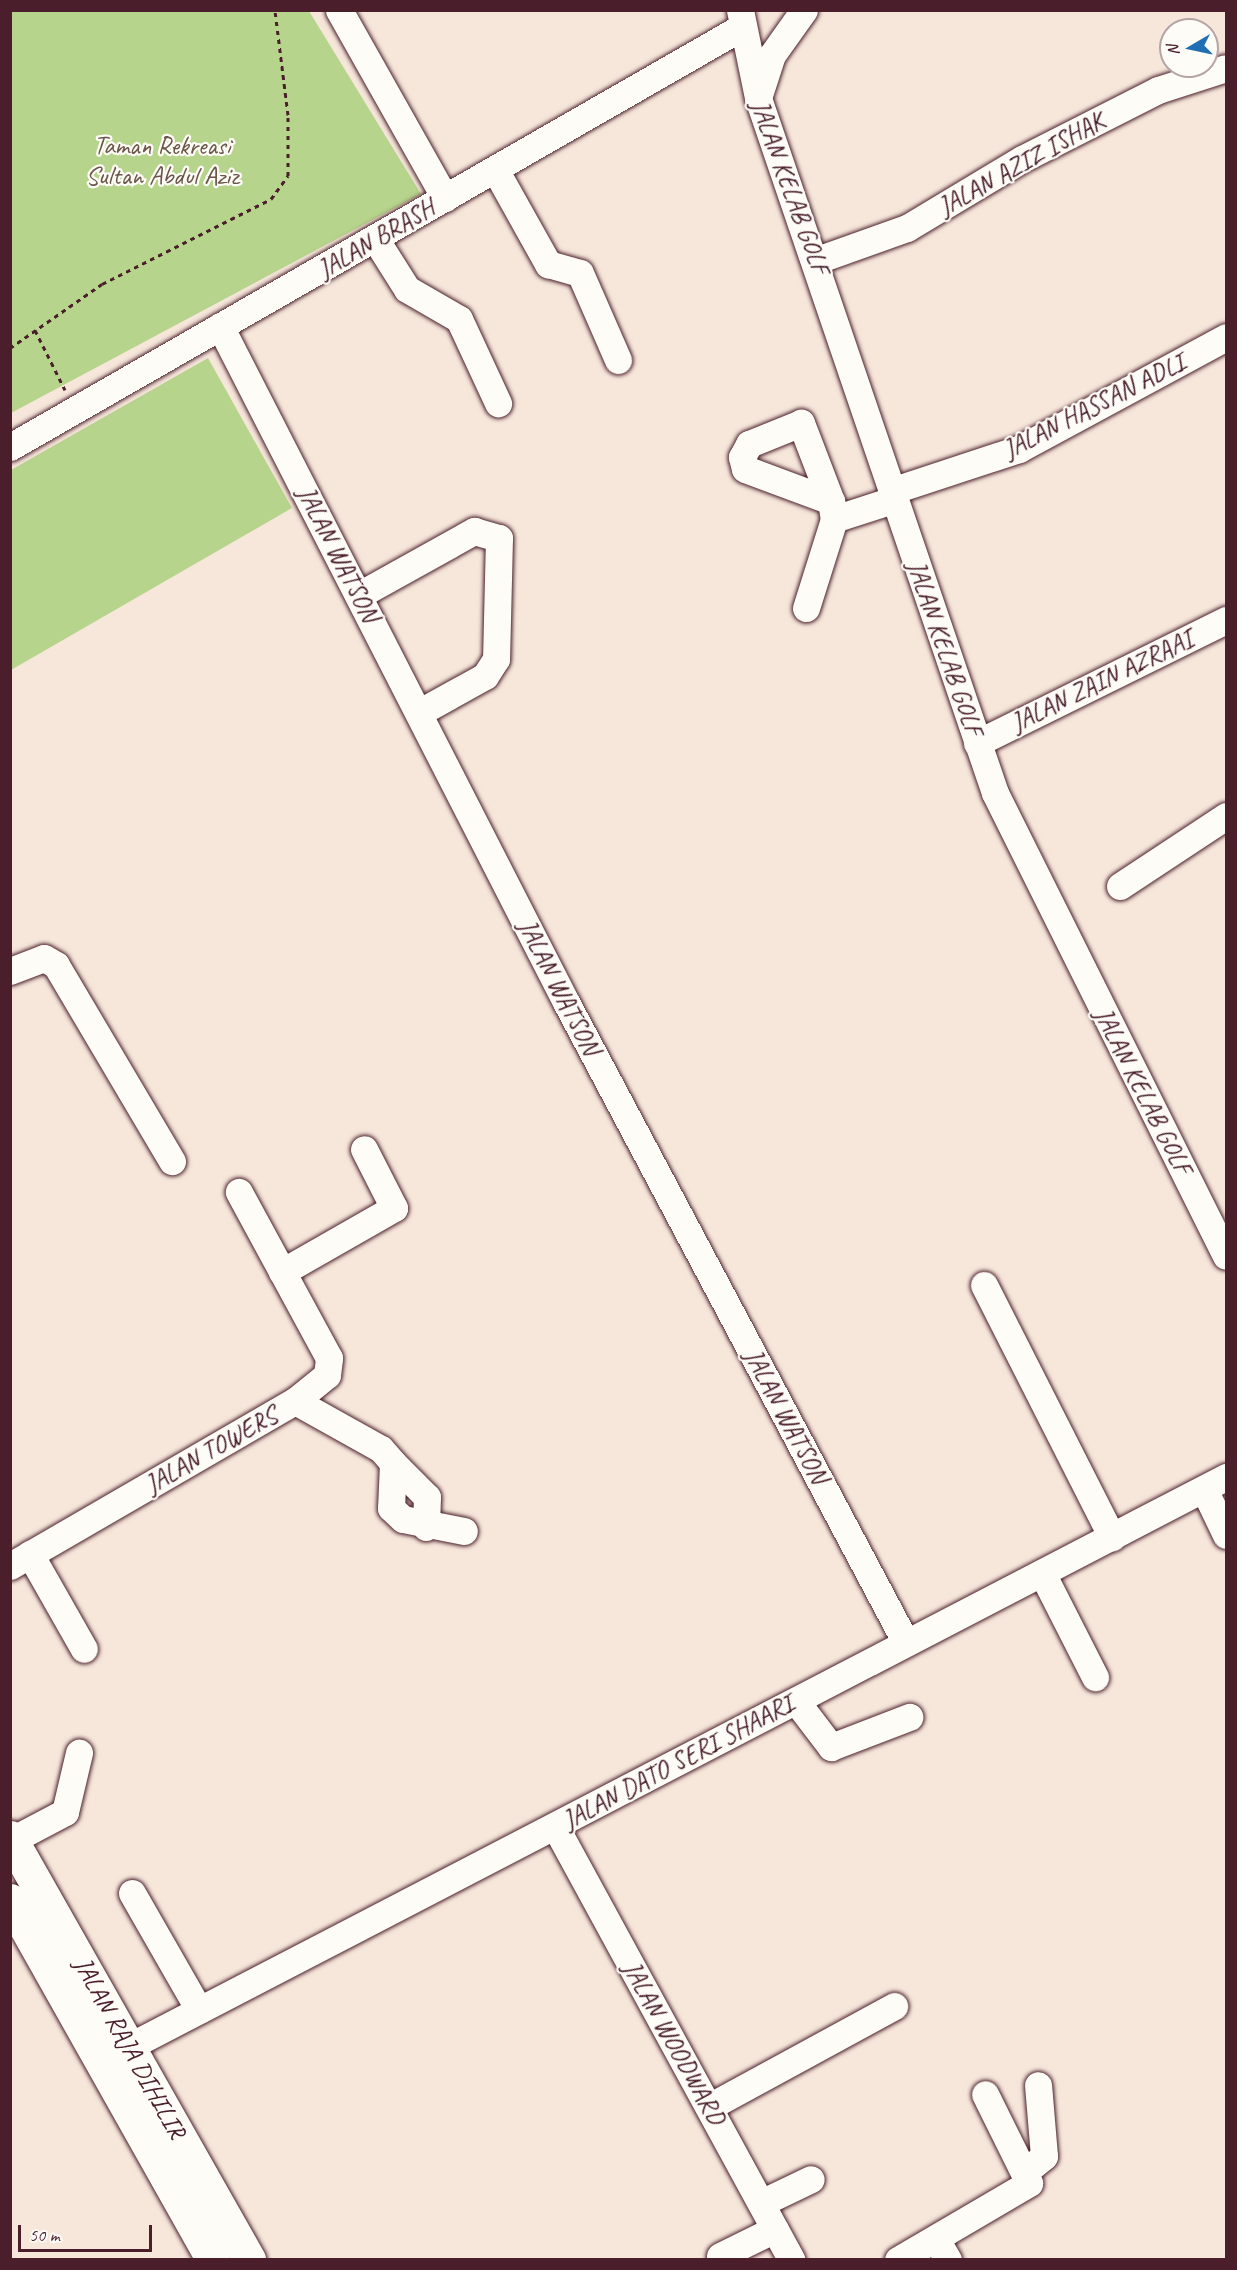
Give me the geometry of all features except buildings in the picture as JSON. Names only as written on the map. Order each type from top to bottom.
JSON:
[{"type":"main road","name":"JALAN RAJA DIHILIR","points":[[11,1838],[249,2259]]},
{"type":"main road","name":"JALAN RAJA DIHILIR","points":[[10,1900],[213,2259]]},
{"type":"street","points":[[339,10],[445,198]]},
{"type":"street","points":[[758,98],[772,55],[804,10]]},
{"type":"street","name":"JALAN BRASH","points":[[10,447],[496,171],[740,19]]},
{"type":"street","name":"JALAN KELAB GOLF","points":[[740,19],[758,98],[817,260],[892,495],[977,743],[1052,914],[1219,1223],[1227,1256]]},
{"type":"street","name":"JALAN AZIZ ISHAK","points":[[817,260],[907,228],[1022,159],[1158,90],[1227,69]]},
{"type":"street","points":[[496,171],[548,264],[580,273],[618,360]]},
{"type":"street","points":[[376,240],[407,289],[459,319],[498,403]]},
{"type":"street","name":"JALAN WATSON","points":[[220,326],[420,712],[567,1004],[906,1643]]},
{"type":"street","name":"JALAN HASSAN ADLI","points":[[806,608],[833,510],[892,495],[1018,449],[1227,337]]},
{"type":"street","points":[[359,595],[474,531],[499,538],[496,659],[485,676],[420,712]]},
{"type":"street","name":"JALAN ZAIN AZRAAI","points":[[977,743],[1227,620]]},
{"type":"street","points":[[1120,886],[1227,816]]},
{"type":"street","points":[[10,971],[44,958],[56,965],[172,1161]]},
{"type":"street","points":[[282,1272],[394,1208],[364,1149]]},
{"type":"street","points":[[239,1192],[331,1368],[295,1401]]},
{"type":"street","points":[[984,1285],[1112,1537]]},
{"type":"street","name":"JALAN TOWERS","points":[[20,1560],[295,1401],[381,1449],[428,1497],[426,1527]]},
{"type":"street","points":[[393,1463],[391,1508],[426,1527],[464,1531]]},
{"type":"street","points":[[1215,1483],[1227,1535]]},
{"type":"street","name":"JALAN DATO SERI SHAARI","points":[[130,2046],[1215,1483]]},
{"type":"street","points":[[20,1560],[84,1649]]},
{"type":"street","points":[[1042,1573],[1095,1677]]},
{"type":"street","points":[[796,1701],[831,1747],[909,1717]]},
{"type":"street","points":[[11,1838],[65,1812],[79,1753]]},
{"type":"street","name":"JALAN WOODWARD","points":[[555,1826],[792,2259]]},
{"type":"street","points":[[132,1893],[199,2010]]},
{"type":"street","points":[[709,2108],[894,2006]]},
{"type":"street","points":[[1027,2170],[1044,2156],[1038,2085]]},
{"type":"street","points":[[898,2259],[942,2249],[1022,2191],[1029,2183],[1027,2170],[985,2094]]},
{"type":"street","points":[[761,2203],[811,2179]]},
{"type":"street","points":[[720,2256],[775,2229]]},
{"type":"path","points":[[10,348],[102,284],[271,199],[288,176],[288,115],[275,10]]},
{"type":"path","points":[[35,330],[76,411]]},
{"type":"green space","name":"Taman Rekreasi Sultan Abdul Aziz","points":[[11,10],[309,11],[421,194],[11,413]]},
{"type":"green space","points":[[208,358],[292,508],[11,670],[11,470]]}]
